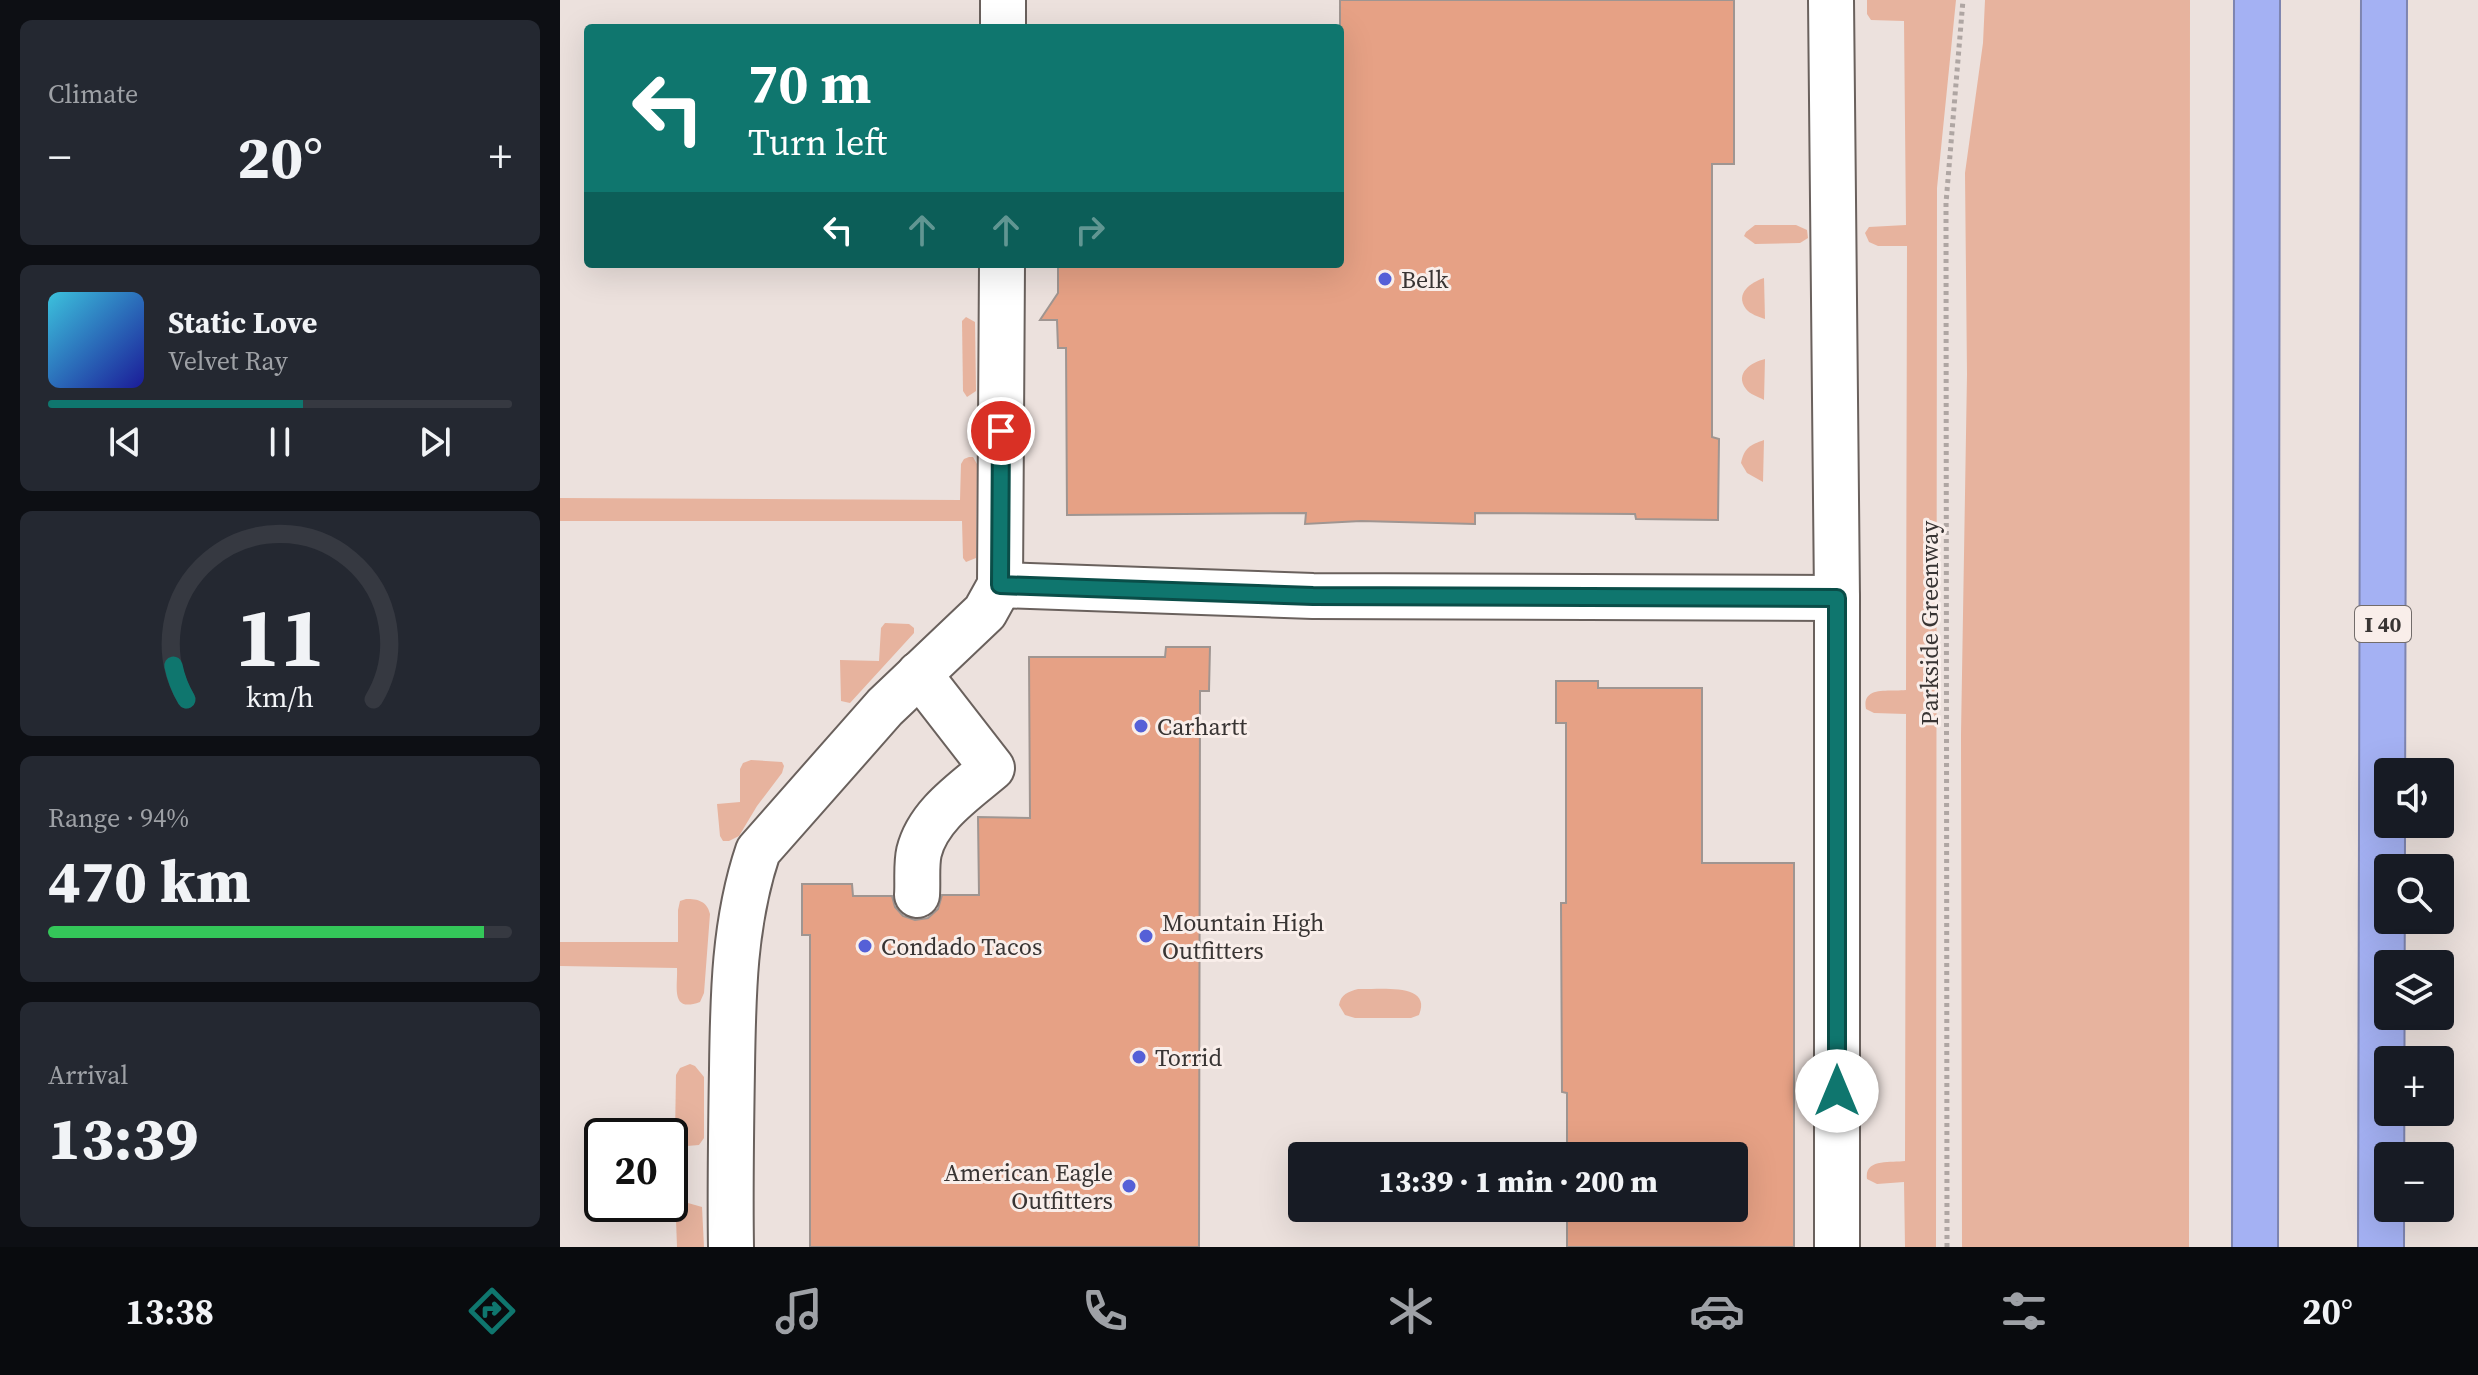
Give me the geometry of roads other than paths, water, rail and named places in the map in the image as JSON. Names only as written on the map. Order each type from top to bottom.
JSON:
[{"type":"highway","points":[[2255,1247],[2257,0]]},
{"type":"highway","name":"I 40","points":[[2381,1247],[2384,0]]},
{"type":"lane","points":[[1003,0],[1003,24]]},
{"type":"lane","points":[[1831,0],[1837,598],[1837,1247]]},
{"type":"lane","points":[[731,1247],[736,949],[749,876],[758,851],[885,707],[985,612],[1000,585],[1002,268]]},
{"type":"lane","points":[[1000,585],[1313,596],[1837,598]]},
{"type":"lane","points":[[917,895],[918,853],[926,833],[937,817],[992,768],[919,674]]},
{"type":"place","name":"Belk","points":[[1385,279]]},
{"type":"place","name":"Carhartt","points":[[1141,726]]},
{"type":"place","name":"Mountain High Outfitters","points":[[1146,936]]},
{"type":"place","name":"Condado Tacos","points":[[865,946]]},
{"type":"place","name":"Torrid","points":[[1139,1057]]},
{"type":"place","name":"American Eagle Outfitters","points":[[1129,1186]]}]
